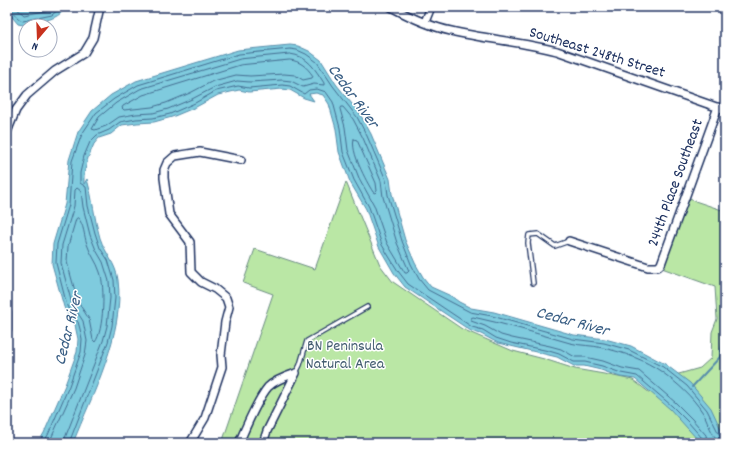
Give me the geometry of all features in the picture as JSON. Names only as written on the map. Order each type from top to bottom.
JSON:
[{"type":"street","points":[[7,132],[16,110],[27,95],[55,71],[84,53],[94,38],[100,7]]},
{"type":"street","name":"Southeast 248th Street","points":[[391,7],[450,31],[557,51],[722,108]]},
{"type":"street","points":[[425,22],[431,7]]},
{"type":"street","name":"244th Place Southeast","points":[[569,241],[648,267],[658,267],[663,261],[722,108]]},
{"type":"street","points":[[190,443],[205,418],[222,367],[225,322],[229,307],[226,298],[215,289],[201,282],[191,272],[190,242],[169,214],[164,170],[167,163],[175,156],[200,152],[241,160]]},
{"type":"street","points":[[7,312],[7,329]]},
{"type":"street","points":[[239,443],[256,408],[269,386],[284,377],[296,373]]},
{"type":"street","points":[[263,443],[267,431],[296,373]]},
{"type":"lane","points":[[533,283],[528,243],[529,235],[538,234],[555,246],[569,241]]},
{"type":"lane","points":[[296,373],[307,341],[367,307]]},
{"type":"green space","name":"BN Peninsula Natural Area","points":[[346,182],[380,265],[393,282],[462,329],[513,351],[575,369],[633,380],[650,393],[654,381],[700,368],[711,358],[712,332],[717,319],[715,287],[659,267],[683,197],[725,211],[725,443],[222,443],[273,294],[243,283],[255,249],[315,269]]},
{"type":"water","points":[[7,7],[66,7],[58,16],[52,18],[18,18],[18,24],[7,11]]},
{"type":"water","points":[[290,45],[298,46],[309,51],[321,60],[336,84],[360,114],[371,134],[390,179],[392,194],[405,240],[415,263],[431,287],[451,296],[471,308],[494,312],[574,335],[605,339],[631,346],[665,364],[690,383],[711,408],[724,436],[725,443],[699,443],[670,409],[635,379],[620,377],[584,366],[574,366],[557,357],[498,343],[481,334],[471,331],[405,287],[394,273],[379,247],[366,209],[350,182],[339,152],[336,129],[329,104],[323,95],[316,93],[309,94],[314,101],[304,98],[290,90],[282,89],[249,92],[239,90],[218,95],[196,107],[172,117],[154,122],[122,125],[111,134],[99,138],[94,144],[88,158],[84,174],[84,184],[87,179],[100,238],[117,274],[119,300],[117,321],[105,363],[73,443],[38,443],[44,433],[65,385],[77,352],[78,339],[75,324],[68,316],[64,307],[52,264],[53,244],[65,204],[69,160],[78,132],[92,111],[111,95],[136,81],[238,50]]},
{"type":"waterway","points":[[692,387],[720,357],[725,330]]},
{"type":"water label","name":"Cedar River","points":[[352,97]]},
{"type":"water label","name":"Cedar River","points":[[572,323]]},
{"type":"water label","name":"Cedar River","points":[[70,329]]}]
